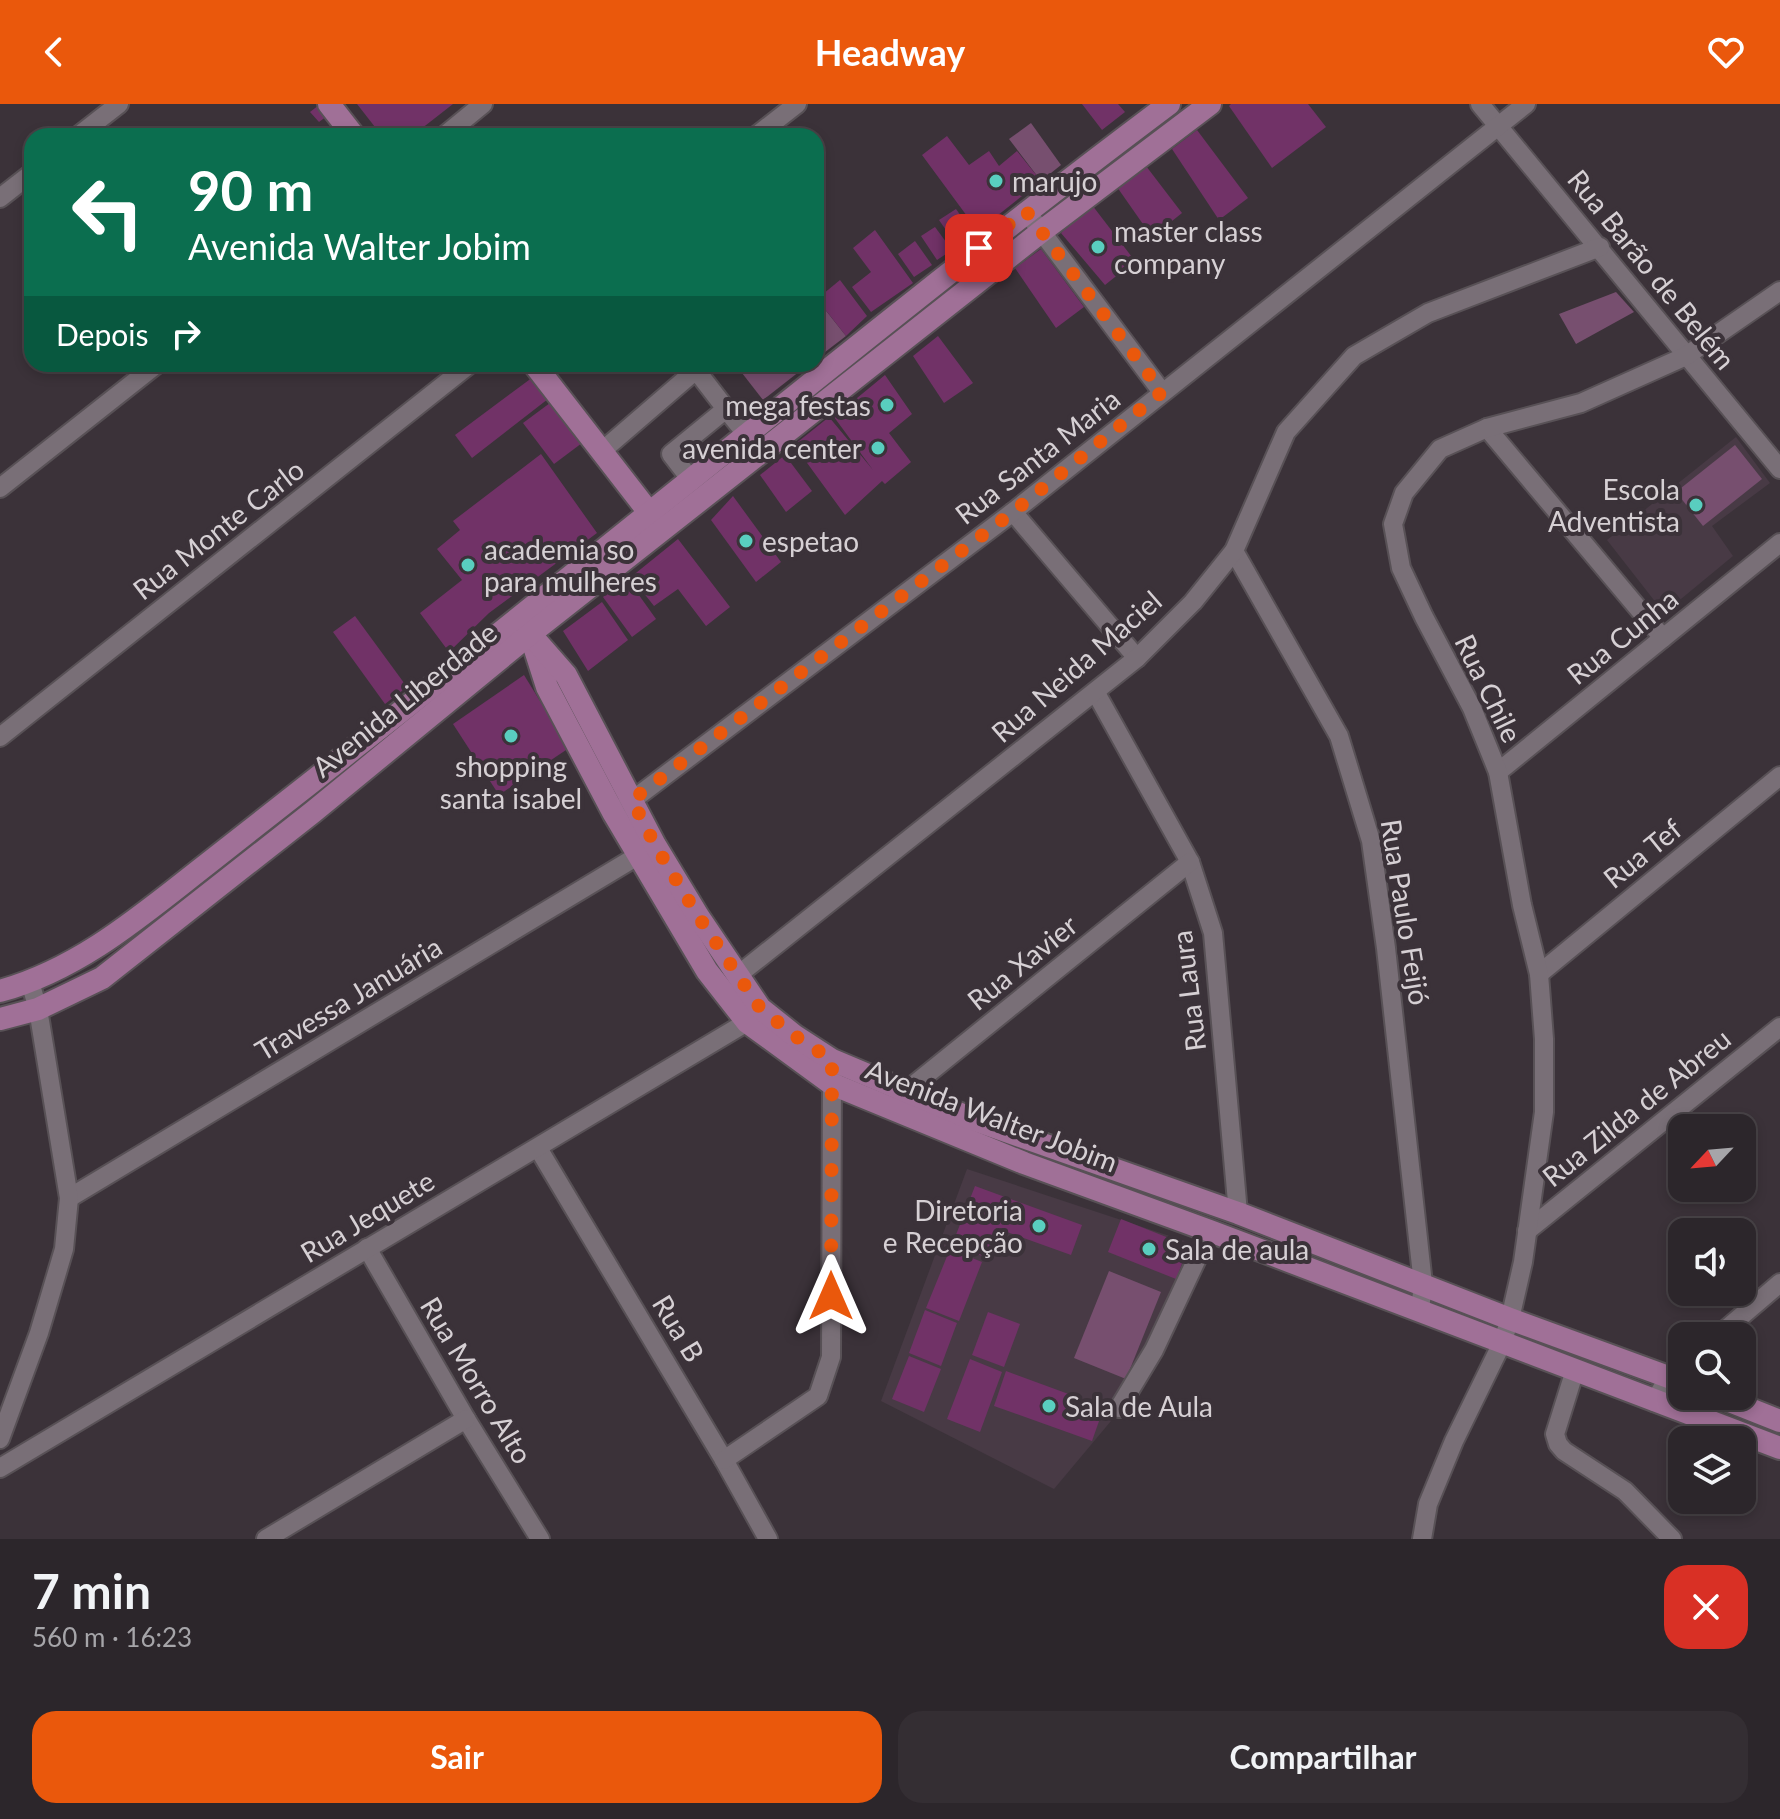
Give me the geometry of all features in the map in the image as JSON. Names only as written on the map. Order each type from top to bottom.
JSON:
[{"type":"main road","points":[[329,104],[348,128]]},
{"type":"main road","name":"Avenida Liberdade","points":[[0,1019],[38,1009],[102,978],[524,626],[650,512],[1026,211],[1169,104]]},
{"type":"main road","name":"Avenida Liberdade","points":[[524,626],[664,531],[1042,231],[1210,104]]},
{"type":"main road","points":[[540,372],[664,531]]},
{"type":"main road","name":"Avenida Walter Jobim","points":[[524,626],[547,687],[623,807],[707,971],[832,1084],[972,1119],[1238,1213],[1510,1319],[1668,1372]]},
{"type":"main road","name":"Avenida Liberdade","points":[[0,991],[30,982],[87,954],[425,707]]},
{"type":"main road","name":"Avenida Walter Jobim","points":[[646,851],[698,916],[738,975],[754,1015],[795,1036],[902,1102],[1024,1163],[1780,1448]]},
{"type":"main road","points":[[1752,1410],[1780,1421]]},
{"type":"street","points":[[88,128],[119,104]]},
{"type":"street","points":[[454,128],[483,104]]},
{"type":"street","points":[[766,128],[797,104]]},
{"type":"street","name":"Rua Barão de Belém","points":[[1480,104],[1780,469]]},
{"type":"street","name":"Rua Santa Maria","points":[[623,807],[1013,512],[1526,104]]},
{"type":"street","points":[[0,198],[24,179]]},
{"type":"street","points":[[1026,211],[1162,392]]},
{"type":"street","name":"Rua Neida Maciel","points":[[738,975],[1096,693],[1137,658],[1193,602],[1234,551],[1286,432],[1354,356],[1428,313],[1600,247]]},
{"type":"street","name":"Rua Chile","points":[[1422,1539],[1428,1504],[1454,1441],[1502,1343],[1510,1319],[1527,1231],[1544,1112],[1544,1039],[1539,974],[1522,905],[1498,772],[1472,708],[1401,568],[1393,524],[1404,493],[1440,449],[1487,428],[1581,403],[1686,356],[1780,291]]},
{"type":"street","points":[[0,488],[147,372]]},
{"type":"street","name":"Rua Monte Carlo","points":[[0,737],[460,372]]},
{"type":"street","points":[[602,451],[694,372]]},
{"type":"street","points":[[698,372],[747,435]]},
{"type":"street","points":[[691,480],[671,454],[726,409]]},
{"type":"street","points":[[1487,428],[1663,638]]},
{"type":"street","points":[[1013,512],[1137,658]]},
{"type":"street","name":"Rua Cunha","points":[[1498,772],[1780,543]]},
{"type":"street","name":"Rua Paulo Feijó","points":[[1234,551],[1339,736],[1371,841],[1388,963],[1423,1284],[1420,1310]]},
{"type":"street","name":"Rua Laura","points":[[1096,693],[1190,862],[1213,933],[1238,1213]]},
{"type":"street","name":"Rua Tef","points":[[1539,974],[1780,776]]},
{"type":"street","name":"Travessa Januária","points":[[69,1198],[646,851]]},
{"type":"street","name":"Rua Xavier","points":[[902,1102],[1190,862]]},
{"type":"street","points":[[0,1439],[39,1333],[64,1249],[69,1198],[38,1009],[30,982]]},
{"type":"street","name":"Rua Jequete","points":[[0,1468],[538,1148],[754,1015]]},
{"type":"street","name":"Rua Zilda de Abreu","points":[[1527,1231],[1780,1027]]},
{"type":"street","points":[[724,1460],[818,1396],[831,1357],[832,1060]]},
{"type":"street","name":"Rua B","points":[[538,1148],[768,1539]]},
{"type":"street","points":[[1119,1408],[1154,1350],[1210,1231]]},
{"type":"street","name":"Rua Morro Alto","points":[[367,1248],[540,1539]]},
{"type":"street","points":[[1734,1322],[1780,1283]]},
{"type":"street","points":[[1575,1370],[1555,1434],[1558,1444],[1625,1491],[1672,1539]]},
{"type":"street","points":[[1654,1402],[1668,1386]]},
{"type":"street","points":[[266,1539],[466,1419]]},
{"type":"shaded area","points":[[1031,123],[1061,165],[1041,181],[1009,139]]},
{"type":"shaded area","points":[[1616,292],[1634,312],[1576,344],[1559,314]]},
{"type":"shaded area","points":[[824,308],[846,336],[824,353]]},
{"type":"shaded area","points":[[741,372],[799,372],[763,400]]},
{"type":"shaded area","name":"Escola Adventista","points":[[1736,437],[1770,483],[1712,526],[1733,556],[1664,613],[1607,540]]},
{"type":"shaded area","points":[[1735,445],[1762,479],[1703,526],[1676,492]]},
{"type":"shaded area","points":[[967,1169],[1206,1248],[1142,1384],[1054,1489],[881,1401]]},
{"type":"shaded area","points":[[1109,1271],[1161,1292],[1126,1379],[1074,1358]]},
{"type":"building","points":[[357,104],[453,104],[422,128],[376,128]]},
{"type":"building","points":[[1082,104],[1118,104],[1125,112],[1102,130]]},
{"type":"building","points":[[1308,104],[1326,127],[1272,168],[1229,106]]},
{"type":"building","points":[[319,105],[327,116],[319,122],[310,112]]},
{"type":"building","points":[[1197,130],[1248,198],[1219,220],[1172,149]]},
{"type":"building","points":[[947,136],[969,165],[989,151],[999,166],[1017,151],[1041,181],[978,231],[922,155]]},
{"type":"building","points":[[1146,166],[1182,213],[1152,237],[1117,187]]},
{"type":"building","name":"master class company","points":[[1092,205],[1135,261],[1105,285],[1061,233]]},
{"type":"building","points":[[956,209],[973,233],[957,246],[939,220]]},
{"type":"building","points":[[935,227],[952,250],[937,260],[921,236]]},
{"type":"building","points":[[875,230],[913,283],[871,312],[852,287],[871,272],[853,248]]},
{"type":"building","points":[[915,241],[932,265],[914,277],[898,254]]},
{"type":"building","points":[[1041,249],[1084,307],[1056,328],[1015,268]]},
{"type":"building","points":[[840,280],[867,316],[846,336],[824,308],[824,293]]},
{"type":"building","points":[[938,336],[973,383],[944,403],[913,356]]},
{"type":"building","points":[[885,375],[912,414],[889,433],[911,462],[885,484],[882,481],[845,515],[794,445],[829,417],[873,470],[834,417]]},
{"type":"building","points":[[533,377],[548,399],[472,458],[455,435]]},
{"type":"building","points":[[550,403],[582,443],[554,464],[523,423]]},
{"type":"building","points":[[541,454],[597,533],[489,613],[449,652],[420,613],[462,580],[437,549],[460,530],[453,521]]},
{"type":"building","points":[[785,455],[812,491],[786,512],[760,475]]},
{"type":"building","name":"espetao","points":[[733,496],[781,562],[756,582],[711,520]]},
{"type":"building","points":[[678,539],[730,607],[706,626],[678,589],[654,606],[631,577]]},
{"type":"building","points":[[626,577],[656,619],[632,637],[603,597]]},
{"type":"building","points":[[602,602],[628,640],[588,671],[563,631]]},
{"type":"building","points":[[355,616],[407,687],[385,704],[333,632]]},
{"type":"building","name":"shopping santa isabel","points":[[524,675],[569,748],[499,795],[453,724]]},
{"type":"building","points":[[975,1186],[1082,1225],[1071,1255],[996,1228],[985,1257],[952,1245]]},
{"type":"building","name":"Sala de aula","points":[[1121,1219],[1189,1246],[1176,1279],[1108,1252]]},
{"type":"building","points":[[950,1249],[982,1262],[959,1321],[926,1308]]},
{"type":"building","points":[[925,1310],[957,1323],[941,1366],[909,1353]]},
{"type":"building","name":"Sala de aula","points":[[988,1312],[1020,1324],[1004,1367],[972,1355]]},
{"type":"building","points":[[909,1356],[941,1369],[924,1412],[892,1399]]},
{"type":"building","name":"Sala de aula","points":[[970,1359],[1002,1372],[980,1432],[947,1419]]},
{"type":"building","name":"Sala de Aula","points":[[1006,1371],[1104,1407],[1092,1441],[994,1406]]},
{"type":"place","name":"marujo","points":[[996,181]]},
{"type":"place","name":"master class company","points":[[1098,247]]},
{"type":"place","name":"mega festas","points":[[887,405]]},
{"type":"place","name":"avenida center","points":[[878,448]]},
{"type":"place","name":"Escola Adventista","points":[[1696,505]]},
{"type":"place","name":"espetao","points":[[746,541]]},
{"type":"place","name":"academia so para mulheres","points":[[468,565]]},
{"type":"place","name":"shopping santa isabel","points":[[511,736]]},
{"type":"place","name":"Diretoria e Recepção","points":[[1039,1226]]},
{"type":"place","name":"Sala de aula","points":[[1149,1249]]},
{"type":"place","name":"Sala de Aula","points":[[1049,1406]]},
{"type":"route","points":[[831,1296],[832,1060],[760,1008],[698,916],[632,800],[1013,512],[1162,392],[1026,211],[979,248]]}]
